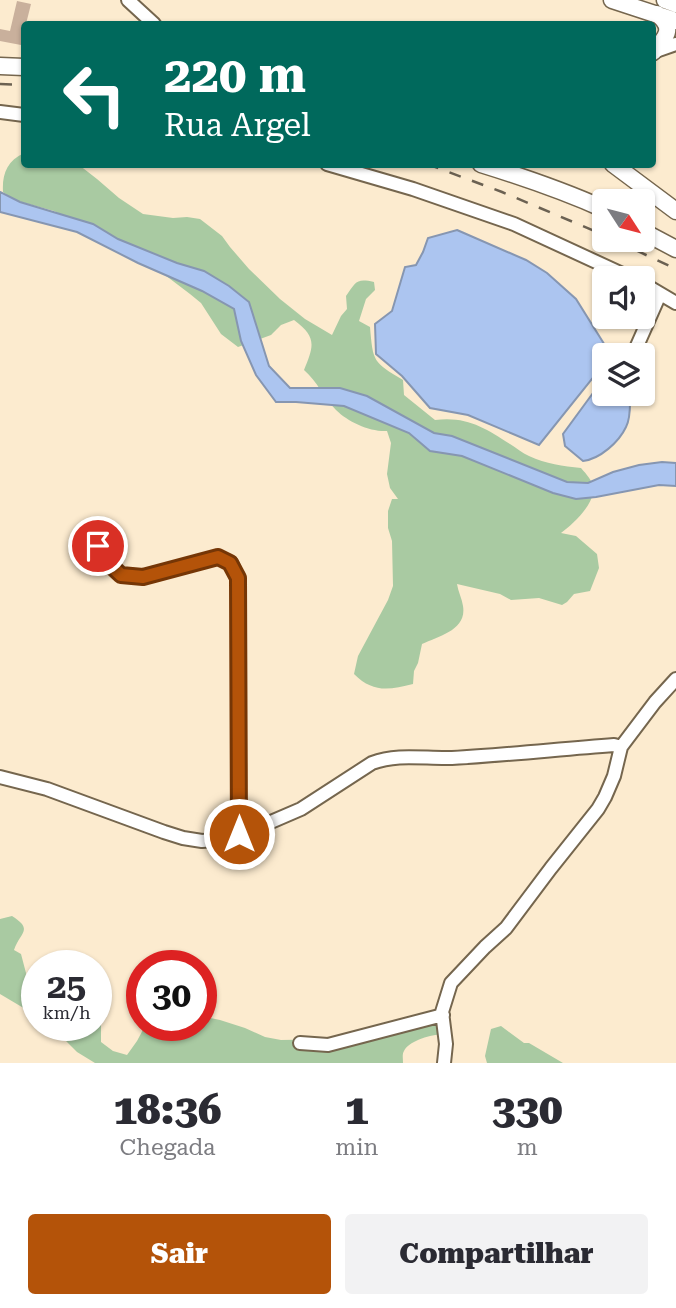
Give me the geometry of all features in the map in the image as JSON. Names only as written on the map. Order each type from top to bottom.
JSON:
[{"type":"main road","points":[[611,0],[661,7],[676,4]]},
{"type":"main road","points":[[661,7],[676,21]]},
{"type":"main road","points":[[656,49],[666,38],[667,32],[661,7]]},
{"type":"main road","points":[[0,66],[21,67]]},
{"type":"main road","points":[[493,168],[592,204]]},
{"type":"main road","points":[[618,168],[676,211]]},
{"type":"main road","points":[[655,227],[676,239]]},
{"type":"main road","points":[[655,234],[676,239]]},
{"type":"main road","points":[[655,237],[676,249]]},
{"type":"street","points":[[128,0],[151,21]]},
{"type":"street","points":[[656,51],[676,44]]},
{"type":"street","points":[[0,112],[21,115]]},
{"type":"street","points":[[341,168],[514,224],[605,266]]},
{"type":"street","points":[[655,291],[676,303]]},
{"type":"street","points":[[638,343],[660,294]]},
{"type":"street","points":[[98,546],[105,560],[121,575],[143,577],[218,557],[230,563],[238,578],[239,834]]},
{"type":"street","points":[[444,1063],[446,1044],[443,1015],[445,997],[451,983],[506,928],[598,809],[614,776],[621,747],[676,679]]},
{"type":"street","points":[[0,776],[47,789],[183,838],[202,841],[239,834],[301,809],[372,763],[383,759],[450,758],[614,744],[621,747]]},
{"type":"street","points":[[300,1043],[328,1045],[443,1015]]},
{"type":"green space","points":[[21,155],[21,168],[83,168],[143,214],[200,219],[222,236],[249,269],[280,299],[305,319],[332,335],[347,309],[346,296],[352,287],[360,281],[374,282],[375,290],[366,299],[359,321],[370,327],[376,360],[403,380],[404,395],[435,420],[457,420],[475,424],[529,456],[548,463],[581,468],[588,476],[593,486],[592,498],[580,515],[561,533],[576,536],[597,554],[599,568],[590,591],[574,594],[562,605],[539,598],[511,600],[500,594],[457,584],[463,606],[461,621],[450,631],[422,644],[413,684],[382,688],[361,680],[354,674],[358,656],[393,586],[388,511],[392,499],[398,499],[390,488],[387,474],[391,443],[387,431],[374,430],[353,422],[332,405],[304,370],[310,354],[310,337],[294,320],[281,325],[271,335],[238,347],[221,334],[201,303],[132,250],[54,211],[14,200],[3,192],[3,179],[13,160]]},
{"type":"green space","points":[[12,916],[24,928],[14,950],[21,954],[21,1006],[0,994],[0,919]]},
{"type":"green space","points":[[436,1013],[443,1035],[428,1037],[406,1047],[403,1063],[95,1063],[77,1052],[66,1041],[101,1041],[113,1051],[127,1055],[137,1041],[217,1041],[217,1019],[281,1040],[336,1039]]},
{"type":"green space","points":[[501,1026],[524,1043],[529,1043],[563,1063],[487,1063],[485,1056],[491,1029]]},
{"type":"water","points":[[0,192],[20,202],[93,224],[118,239],[204,271],[229,286],[249,302],[269,366],[290,388],[340,388],[367,396],[434,433],[452,436],[567,482],[588,483],[613,472],[662,462],[676,463],[676,486],[659,485],[576,499],[553,493],[462,456],[430,451],[409,433],[344,406],[276,402],[256,375],[241,341],[234,309],[77,232],[0,212]]},
{"type":"water","points":[[457,230],[526,260],[547,273],[576,299],[592,329],[595,329],[604,343],[592,343],[592,379],[539,445],[468,415],[430,408],[402,376],[376,354],[375,324],[392,311],[405,267],[416,265],[428,238]]},
{"type":"water","points":[[592,394],[592,406],[630,406],[628,423],[623,433],[608,449],[589,460],[583,461],[565,446],[563,434]]},
{"type":"building","points":[[17,1],[31,4],[27,21],[21,21],[21,45],[0,41],[0,29],[10,31]]},
{"type":"railway","points":[[0,84],[21,85]]},
{"type":"railway","points":[[438,168],[592,230]]},
{"type":"railway","points":[[640,252],[676,269]]},
{"type":"route","points":[[98,546],[105,560],[121,575],[143,577],[218,557],[230,563],[238,578],[239,834]]}]
